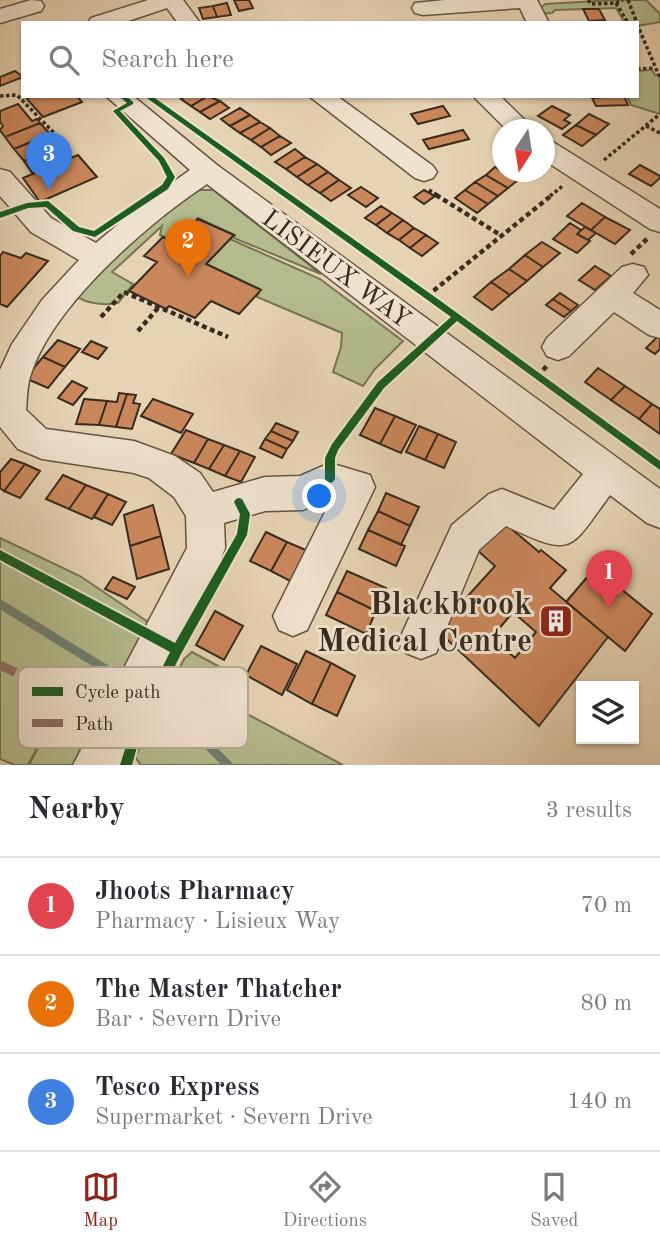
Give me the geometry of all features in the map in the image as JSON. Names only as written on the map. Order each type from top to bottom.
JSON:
[{"type":"street","points":[[106,21],[171,0],[187,21]]},
{"type":"street","points":[[425,10],[551,0]]},
{"type":"street","points":[[527,1],[537,21]]},
{"type":"street","points":[[0,16],[36,10]]},
{"type":"street","name":"LISIEUX WAY","points":[[120,98],[208,171],[660,511]]},
{"type":"street","points":[[324,98],[398,142],[424,180]]},
{"type":"street","points":[[487,98],[511,119]]},
{"type":"street","points":[[555,156],[656,229]]},
{"type":"street","points":[[145,667],[197,572],[206,548],[205,512],[187,485],[162,467],[134,457],[42,444],[28,439],[2,395],[12,352],[32,320],[92,254],[159,202],[208,171]]},
{"type":"street","points":[[0,178],[41,225],[92,254]]},
{"type":"street","points":[[558,347],[623,286],[660,326]]},
{"type":"street","points":[[421,638],[465,538],[502,506],[543,525],[562,529],[606,472]]},
{"type":"street","points":[[205,512],[265,494],[303,493],[330,479],[357,487],[293,616]]},
{"type":"street","points":[[95,765],[103,748]]},
{"type":"path","points":[[588,0],[591,4],[625,0],[635,21]]},
{"type":"path","points":[[616,3],[627,21]]},
{"type":"path","points":[[639,29],[660,78]]},
{"type":"path","points":[[639,69],[655,68]]},
{"type":"path","points":[[0,96],[17,95],[55,134]]},
{"type":"path","points":[[439,304],[424,294],[580,173],[596,166],[660,114]]},
{"type":"path","points":[[646,125],[660,133]]},
{"type":"path","points":[[424,180],[502,236]]},
{"type":"path","points":[[623,286],[625,259],[656,229]]},
{"type":"path","points":[[101,317],[124,292],[228,337]]},
{"type":"path","points":[[138,331],[158,308]]},
{"type":"path","points":[[528,369],[546,383]]},
{"type":"green space","points":[[646,0],[660,14],[660,22],[639,26],[639,21],[624,21],[616,8],[555,10],[552,13],[540,14],[537,11],[545,4]]},
{"type":"green space","points":[[652,70],[655,75],[660,75],[660,114],[631,105],[628,98],[639,98],[639,71]]},
{"type":"green space","points":[[190,190],[213,190],[321,274],[234,238],[235,235],[198,218],[174,242],[160,235],[162,226],[112,272],[133,284],[118,303],[92,303],[70,292]]},
{"type":"green space","points":[[230,239],[320,279],[403,341],[375,369],[363,386],[333,372],[341,347],[342,333],[257,297],[260,289],[206,264]]},
{"type":"green space","points":[[0,538],[80,576],[151,624],[126,667],[18,667],[18,748],[37,748],[28,765],[15,765],[0,759]]},
{"type":"green space","points":[[192,652],[220,667],[180,667]]},
{"type":"green space","points":[[248,715],[343,765],[141,765],[135,757],[140,748],[248,748]]},
{"type":"green space","points":[[38,748],[84,748],[76,765],[29,765]]},
{"type":"building","points":[[234,0],[249,0],[253,8],[239,11]]},
{"type":"building","points":[[227,3],[231,15],[217,17],[213,6]]},
{"type":"building","points":[[213,6],[217,17],[203,19],[199,8]]},
{"type":"building","points":[[583,9],[599,9],[605,20],[589,21]]},
{"type":"building","points":[[15,71],[21,76],[0,86],[0,77]]},
{"type":"building","points":[[79,98],[82,102],[43,117],[27,99]]},
{"type":"building","points":[[183,98],[205,98],[191,106]]},
{"type":"building","points":[[205,98],[220,101],[200,112],[191,106]]},
{"type":"building","points":[[592,98],[625,98],[628,105],[596,106]]},
{"type":"building","points":[[220,101],[229,108],[210,119],[200,112]]},
{"type":"building","points":[[18,104],[32,121],[37,119],[40,123],[5,137],[0,130],[3,126],[0,122],[0,111]]},
{"type":"building","points":[[443,106],[450,116],[418,124],[411,114]]},
{"type":"building","points":[[552,106],[570,115],[564,120],[570,123],[562,129],[555,125],[555,119],[538,116]]},
{"type":"building","points":[[240,108],[250,115],[230,126],[221,119]]},
{"type":"building","points":[[589,114],[609,124],[596,135],[576,125]]},
{"type":"building","points":[[250,115],[260,122],[240,133],[230,126]]},
{"type":"building","points":[[260,122],[270,128],[251,140],[240,133]]},
{"type":"building","points":[[40,123],[50,134],[14,149],[5,137]]},
{"type":"building","points":[[576,125],[596,135],[582,146],[563,135]]},
{"type":"building","points":[[270,128],[280,136],[261,147],[251,140]]},
{"type":"building","points":[[463,130],[469,139],[429,149],[423,140]]},
{"type":"building","points":[[50,134],[60,146],[24,161],[14,149]]},
{"type":"building","points":[[280,136],[291,143],[271,155],[261,147]]},
{"type":"building","points":[[60,146],[70,159],[33,174],[24,161]]},
{"type":"building","points":[[295,149],[305,157],[286,169],[275,162]]},
{"type":"building","points":[[78,155],[97,177],[40,202],[23,178]]},
{"type":"building","points":[[305,157],[317,164],[297,177],[286,169]]},
{"type":"building","points":[[317,164],[328,172],[308,185],[297,177]]},
{"type":"building","points":[[640,165],[660,178],[651,186],[629,174]]},
{"type":"building","points":[[328,172],[339,180],[320,193],[308,185]]},
{"type":"building","points":[[486,175],[492,179],[492,182],[508,188],[498,196],[475,182]]},
{"type":"building","points":[[339,180],[351,188],[331,201],[320,193]]},
{"type":"building","points":[[475,182],[498,196],[488,204],[465,190]]},
{"type":"building","points":[[498,182],[516,182],[508,188]]},
{"type":"building","points":[[361,187],[378,198],[366,207],[348,195]]},
{"type":"building","points":[[424,190],[435,196],[424,204],[414,197]]},
{"type":"building","points":[[465,190],[488,204],[477,213],[455,198]]},
{"type":"building","points":[[582,203],[605,217],[591,230],[567,216]]},
{"type":"building","points":[[381,206],[392,213],[376,225],[365,218]]},
{"type":"building","points":[[392,213],[403,220],[387,233],[376,225]]},
{"type":"building","points":[[605,217],[630,230],[615,244],[591,230]]},
{"type":"building","points":[[198,219],[234,235],[206,264],[261,290],[239,314],[211,301],[195,318],[169,306],[166,309],[129,291],[157,262],[144,256],[163,237],[175,243]]},
{"type":"building","points":[[403,220],[414,228],[399,240],[387,233]]},
{"type":"building","points":[[570,223],[581,230],[577,234],[590,241],[577,253],[553,239]]},
{"type":"building","points":[[585,227],[596,233],[588,240],[577,234]]},
{"type":"building","points":[[414,228],[426,235],[410,248],[399,240]]},
{"type":"building","points":[[426,235],[438,243],[422,256],[410,248]]},
{"type":"building","points":[[542,242],[560,253],[543,267],[525,255]]},
{"type":"building","points":[[3,252],[21,258],[26,253],[48,261],[7,307],[0,304],[0,256]]},
{"type":"building","points":[[525,255],[543,267],[527,281],[509,269]]},
{"type":"building","points":[[595,266],[611,276],[595,290],[579,280]]},
{"type":"building","points":[[509,269],[527,281],[510,295],[491,282]]},
{"type":"building","points":[[491,282],[510,295],[492,310],[474,297]]},
{"type":"building","points":[[560,293],[578,305],[571,311],[553,299]]},
{"type":"building","points":[[553,299],[571,311],[564,317],[546,305]]},
{"type":"building","points":[[657,337],[660,339],[660,349],[655,354],[646,348]]},
{"type":"building","points":[[58,340],[80,349],[65,367],[43,357]]},
{"type":"building","points":[[91,341],[107,348],[98,359],[82,352]]},
{"type":"building","points":[[43,357],[65,367],[48,388],[25,378]]},
{"type":"building","points":[[598,368],[625,386],[611,400],[585,382]]},
{"type":"building","points":[[72,381],[87,388],[73,405],[58,398]]},
{"type":"building","points":[[625,386],[652,404],[639,419],[611,400]]},
{"type":"building","points":[[119,393],[127,394],[116,427],[99,425],[107,401],[117,402]]},
{"type":"building","points":[[127,394],[136,395],[133,403],[140,404],[132,429],[116,427]]},
{"type":"building","points":[[84,399],[107,401],[99,425],[76,424]]},
{"type":"building","points":[[153,399],[193,414],[181,433],[141,416]]},
{"type":"building","points":[[652,404],[660,409],[660,434],[639,419]]},
{"type":"building","points":[[375,408],[395,416],[380,444],[360,435]]},
{"type":"building","points":[[395,416],[416,425],[401,453],[380,444]]},
{"type":"building","points":[[276,423],[298,432],[293,441],[271,431]]},
{"type":"building","points":[[419,426],[438,434],[425,460],[406,452]]},
{"type":"building","points":[[186,430],[208,439],[194,463],[171,454]]},
{"type":"building","points":[[271,431],[293,441],[287,449],[265,439]]},
{"type":"building","points":[[438,434],[456,442],[444,468],[425,460]]},
{"type":"building","points":[[208,439],[224,445],[209,469],[194,463]]},
{"type":"building","points":[[265,439],[287,449],[282,458],[260,448]]},
{"type":"building","points":[[224,445],[240,451],[225,476],[209,469]]},
{"type":"building","points":[[240,451],[255,457],[241,482],[225,476]]},
{"type":"building","points":[[11,459],[25,464],[4,491],[0,488],[0,472]]},
{"type":"building","points":[[25,464],[40,471],[20,498],[4,491]]},
{"type":"building","points":[[63,475],[86,485],[69,509],[46,499]]},
{"type":"building","points":[[86,485],[108,494],[92,519],[69,509]]},
{"type":"building","points":[[386,493],[419,507],[410,526],[378,511]]},
{"type":"building","points":[[108,494],[126,502],[112,525],[94,517]]},
{"type":"building","points":[[153,505],[161,536],[130,546],[124,515]]},
{"type":"building","points":[[378,511],[410,526],[401,545],[368,530]]},
{"type":"building","name":"Blackbrook Medical Centre","points":[[503,522],[566,570],[550,588],[608,637],[539,726],[437,630],[495,566],[477,550]],"holes":[[[513,612],[536,632],[515,658],[492,637]]]},
{"type":"building","points":[[368,530],[405,546],[396,566],[359,549]]},
{"type":"building","points":[[266,532],[287,542],[271,571],[250,561]]},
{"type":"building","points":[[161,536],[169,569],[137,579],[130,546]]},
{"type":"building","points":[[287,542],[308,551],[292,582],[271,571]]},
{"type":"building","points":[[595,568],[652,614],[625,651],[566,602]]},
{"type":"building","points":[[347,571],[386,588],[376,611],[337,592]]},
{"type":"building","points":[[113,577],[135,587],[127,599],[105,589]]},
{"type":"building","points":[[337,592],[376,611],[366,634],[326,615]]},
{"type":"building","points":[[215,611],[243,626],[224,660],[196,645]]},
{"type":"building","points":[[261,646],[297,664],[282,695],[248,676]]},
{"type":"building","points":[[306,651],[331,663],[312,704],[287,690]]},
{"type":"building","points":[[331,663],[355,676],[337,716],[312,704]]},
{"type":"waterway","points":[[0,604],[102,667]]},
{"type":"waterway","points":[[211,748],[228,765]]},
{"type":"marked path","points":[[0,665],[18,674]]},
{"type":"cycle path","points":[[0,215],[27,206],[48,204],[76,229],[95,234],[165,187],[171,177],[162,160],[116,111],[131,103],[125,98]]},
{"type":"cycle path","points":[[150,98],[439,304],[660,466]]},
{"type":"cycle path","points":[[330,479],[330,458],[335,447],[381,385],[455,318]]},
{"type":"cycle path","points":[[168,667],[242,535],[245,514],[239,502]]},
{"type":"cycle path","points":[[0,555],[177,650]]},
{"type":"cycle path","points":[[126,765],[131,748]]},
{"type":"place","name":"Tesco Express","points":[[49,190]]},
{"type":"place","name":"The Master Thatcher","points":[[188,277]]},
{"type":"place","name":"Jhoots Pharmacy","points":[[609,608]]},
{"type":"place","name":"Blackbrook Medical Centre","points":[[556,621]]}]
